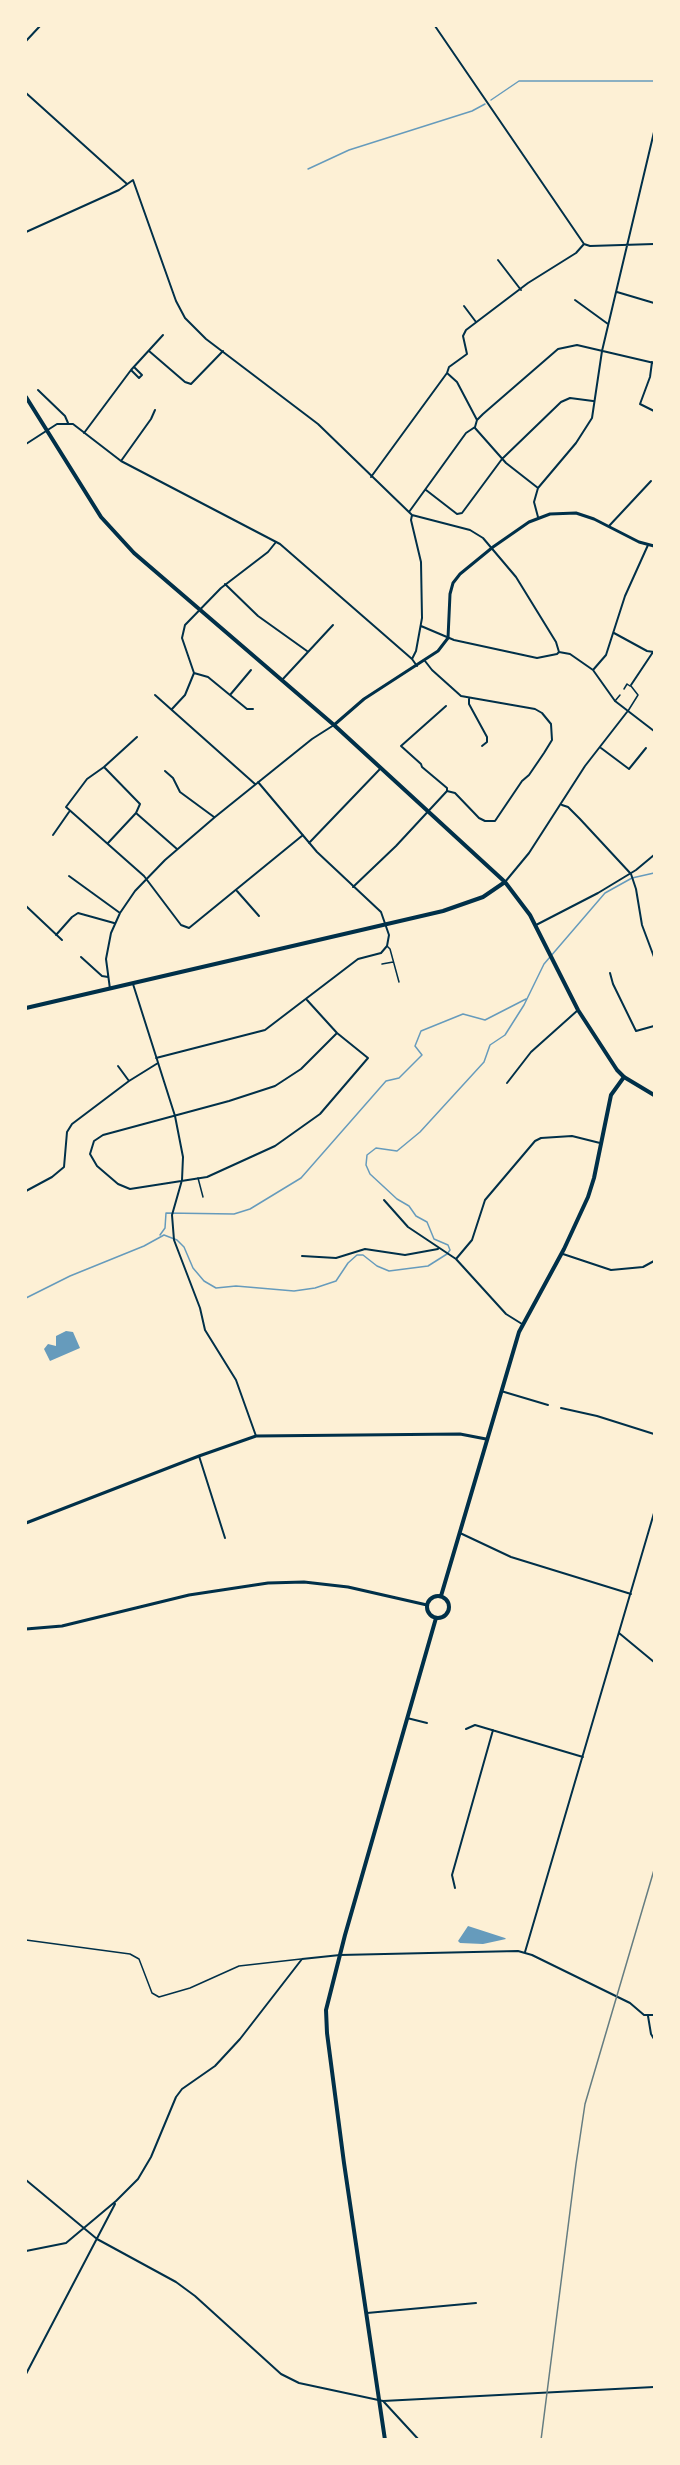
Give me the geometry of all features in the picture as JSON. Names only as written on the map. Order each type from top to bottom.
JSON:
[{"type":"main road","points":[[26,397],[101,517],[117,536],[199,611],[334,725],[505,882],[536,925],[578,1010],[616,1070],[654,1095]]},
{"type":"main road","points":[[26,1008],[465,905],[483,897],[505,882]]},
{"type":"main road","points":[[441,1596],[500,1391],[522,1324],[562,1253],[588,1197],[613,1090],[624,1077]]},
{"type":"main road","points":[[441,1596],[447,1600],[449,1609],[443,1617],[435,1618],[428,1612],[427,1605],[433,1597],[441,1596]]},
{"type":"main road","points":[[385,2439],[327,2032],[326,2010],[435,1618]]},
{"type":"street","points":[[26,41],[40,26]]},
{"type":"street","points":[[435,26],[584,244],[590,246],[654,244]]},
{"type":"street","points":[[26,93],[127,184]]},
{"type":"street","points":[[538,518],[534,502],[538,488],[592,418],[602,351],[654,132]]},
{"type":"street","points":[[26,232],[133,180],[180,309],[193,327],[318,424],[350,453],[370,477],[381,483],[410,514],[470,531],[483,538],[493,547],[516,577],[556,642],[559,651],[579,659],[593,670],[615,702],[654,731]]},
{"type":"street","points":[[370,477],[447,374],[449,367],[467,354],[463,336],[467,328],[576,253],[584,244]]},
{"type":"street","points":[[498,260],[521,290]]},
{"type":"street","points":[[616,292],[654,303]]},
{"type":"street","points":[[575,300],[608,324]]},
{"type":"street","points":[[464,306],[476,322]]},
{"type":"street","points":[[84,433],[132,369],[163,335]]},
{"type":"street","points":[[412,658],[416,651],[421,626],[421,562],[410,514],[466,433],[475,427],[477,420],[558,349],[577,345],[653,362],[640,404],[654,411]]},
{"type":"street","points":[[149,351],[185,382],[191,384],[223,351]]},
{"type":"street","points":[[447,374],[457,382],[477,420]]},
{"type":"street","points":[[38,390],[65,416],[68,423]]},
{"type":"street","points":[[426,490],[457,514],[462,513],[502,459],[561,402],[570,398],[593,401]]},
{"type":"street","points":[[121,461],[155,410]]},
{"type":"street","points":[[26,444],[57,424],[68,423],[78,427],[121,461],[276,542],[412,658],[417,666]]},
{"type":"street","points":[[475,427],[502,459],[538,488]]},
{"type":"street","points":[[609,526],[651,481]]},
{"type":"street","points":[[110,989],[106,958],[114,923],[145,880],[214,817],[312,739],[334,725],[364,699],[438,651],[448,638],[450,594],[453,583],[460,574],[493,547],[538,518],[550,514],[576,513],[654,546]]},
{"type":"street","points":[[172,709],[185,695],[194,674],[182,639],[186,625],[225,584],[268,552],[276,542]]},
{"type":"street","points":[[593,670],[606,655],[626,596],[648,545]]},
{"type":"street","points":[[225,584],[258,616],[307,651]]},
{"type":"street","points":[[282,680],[333,625]]},
{"type":"street","points":[[421,626],[448,638],[537,658],[557,654],[559,651]]},
{"type":"street","points":[[614,633],[647,651],[654,652],[631,686]]},
{"type":"street","points":[[425,661],[461,696],[535,709],[542,713],[551,724],[552,740],[495,820],[482,820],[455,793],[447,791]]},
{"type":"street","points":[[230,695],[251,670]]},
{"type":"street","points":[[194,674],[208,677],[247,709],[253,709]]},
{"type":"street","points":[[505,882],[530,853],[585,766],[628,712],[638,695],[627,684],[624,688]]},
{"type":"street","points":[[615,702],[620,694]]},
{"type":"street","points":[[155,695],[257,783],[309,843],[381,912],[388,935],[387,946],[381,952],[358,959],[266,1030],[156,1058]]},
{"type":"street","points":[[469,698],[469,704],[487,737],[487,742],[482,746]]},
{"type":"street","points":[[446,706],[401,746],[447,788],[447,791]]},
{"type":"street","points":[[137,737],[104,767],[98,769],[76,792],[66,807],[144,876],[182,925],[189,928],[303,835]]},
{"type":"street","points":[[600,747],[628,769],[646,747]]},
{"type":"street","points":[[104,767],[140,804],[136,813],[108,843]]},
{"type":"street","points":[[309,843],[380,769]]},
{"type":"street","points":[[165,771],[173,778],[180,792],[214,817]]},
{"type":"street","points":[[353,887],[396,846],[447,791]]},
{"type":"street","points":[[562,805],[568,807],[632,875],[642,925],[654,957]]},
{"type":"street","points":[[53,835],[69,812]]},
{"type":"street","points":[[136,813],[177,849]]},
{"type":"street","points":[[536,925],[632,875],[654,855]]},
{"type":"street","points":[[69,876],[120,913]]},
{"type":"street","points":[[237,891],[259,916]]},
{"type":"street","points":[[26,906],[62,940]]},
{"type":"street","points":[[56,935],[72,916],[78,913],[114,923]]},
{"type":"street","points":[[387,946],[390,949],[399,982]]},
{"type":"street","points":[[81,957],[102,976],[108,977]]},
{"type":"street","points":[[382,964],[394,962]]},
{"type":"street","points":[[610,973],[636,1031],[654,1026]]},
{"type":"street","points":[[133,984],[175,1116],[183,1158],[182,1180],[172,1213],[172,1236],[200,1308],[205,1330],[236,1380],[256,1436]]},
{"type":"street","points":[[307,1000],[337,1033],[368,1058],[320,1114],[275,1146],[207,1177],[130,1189],[118,1184],[96,1166],[90,1154],[94,1141],[103,1135],[275,1086],[301,1069],[337,1033]]},
{"type":"street","points":[[507,1083],[531,1052],[578,1010]]},
{"type":"street","points":[[26,1191],[52,1177],[63,1167],[67,1132],[72,1124],[129,1081],[158,1063]]},
{"type":"street","points":[[118,1066],[129,1081]]},
{"type":"street","points":[[456,1258],[472,1240],[485,1200],[535,1141],[541,1138],[572,1136],[602,1143]]},
{"type":"street","points":[[198,1178],[203,1197]]},
{"type":"street","points":[[384,1200],[408,1227],[456,1258],[506,1314],[522,1324]]},
{"type":"street","points":[[302,1256],[336,1258],[365,1249],[405,1256],[439,1248]]},
{"type":"street","points":[[562,1253],[611,1270],[643,1267],[654,1261]]},
{"type":"street","points":[[500,1391],[548,1405]]},
{"type":"street","points":[[561,1408],[612,1420],[654,1434]]},
{"type":"street","points":[[26,1523],[256,1436],[460,1434],[486,1439]]},
{"type":"street","points":[[199,1456],[225,1538]]},
{"type":"street","points":[[525,1952],[654,1513]]},
{"type":"street","points":[[460,1533],[511,1557],[631,1594]]},
{"type":"street","points":[[26,1629],[62,1626],[189,1595],[268,1584],[304,1582],[348,1587],[427,1605]]},
{"type":"street","points":[[619,1633],[654,1662]]},
{"type":"street","points":[[407,1718],[427,1723]]},
{"type":"street","points":[[466,1729],[475,1725],[583,1757]]},
{"type":"street","points":[[454,1888],[452,1875],[493,1731]]},
{"type":"street","points":[[26,1940],[130,1954],[139,1959],[152,1993],[159,1997],[190,1988],[239,1966],[340,1955],[525,1952],[630,2003],[648,2016],[651,2034],[654,2038]]},
{"type":"street","points":[[26,2251],[66,2242],[116,2201],[138,2179],[152,2157],[176,2097],[182,2089],[215,2066],[240,2039],[302,1959]]},
{"type":"street","points":[[648,2016],[654,2015]]},
{"type":"street","points":[[26,2180],[97,2239],[176,2282],[195,2296],[289,2379],[299,2384],[381,2401],[654,2387]]},
{"type":"street","points":[[26,2374],[116,2201]]},
{"type":"street","points":[[367,2313],[476,2303]]},
{"type":"street","points":[[381,2401],[420,2439]]},
{"type":"water","points":[[66,1331],[73,1332],[80,1348],[50,1361],[44,1349],[48,1344],[56,1346],[56,1336]]},
{"type":"water","points":[[468,1926],[506,1939],[483,1944],[460,1943],[458,1941]]},
{"type":"waterway","points":[[491,100],[519,81],[654,81]]},
{"type":"waterway","points":[[308,169],[349,150],[472,111],[485,104]]},
{"type":"waterway","points":[[26,1298],[164,1235],[177,1240],[184,1247],[193,1268],[204,1281],[216,1288],[236,1286],[294,1291],[315,1288],[336,1281],[348,1263],[357,1255],[363,1255],[377,1266],[389,1271],[428,1266],[447,1254],[450,1250],[448,1245],[434,1239],[427,1222],[416,1216],[409,1206],[397,1199],[370,1174],[366,1165],[367,1155],[376,1148],[397,1151],[420,1132],[484,1062],[490,1045],[505,1035],[524,1005],[544,964],[605,893],[632,878],[654,873]]},
{"type":"waterway","points":[[160,1235],[165,1228],[166,1213],[234,1214],[250,1209],[301,1178],[386,1081],[399,1078],[422,1055],[415,1046],[421,1031],[463,1014],[485,1020],[526,999]]},
{"type":"railway","points":[[541,2440],[585,2104],[654,1870]]}]
